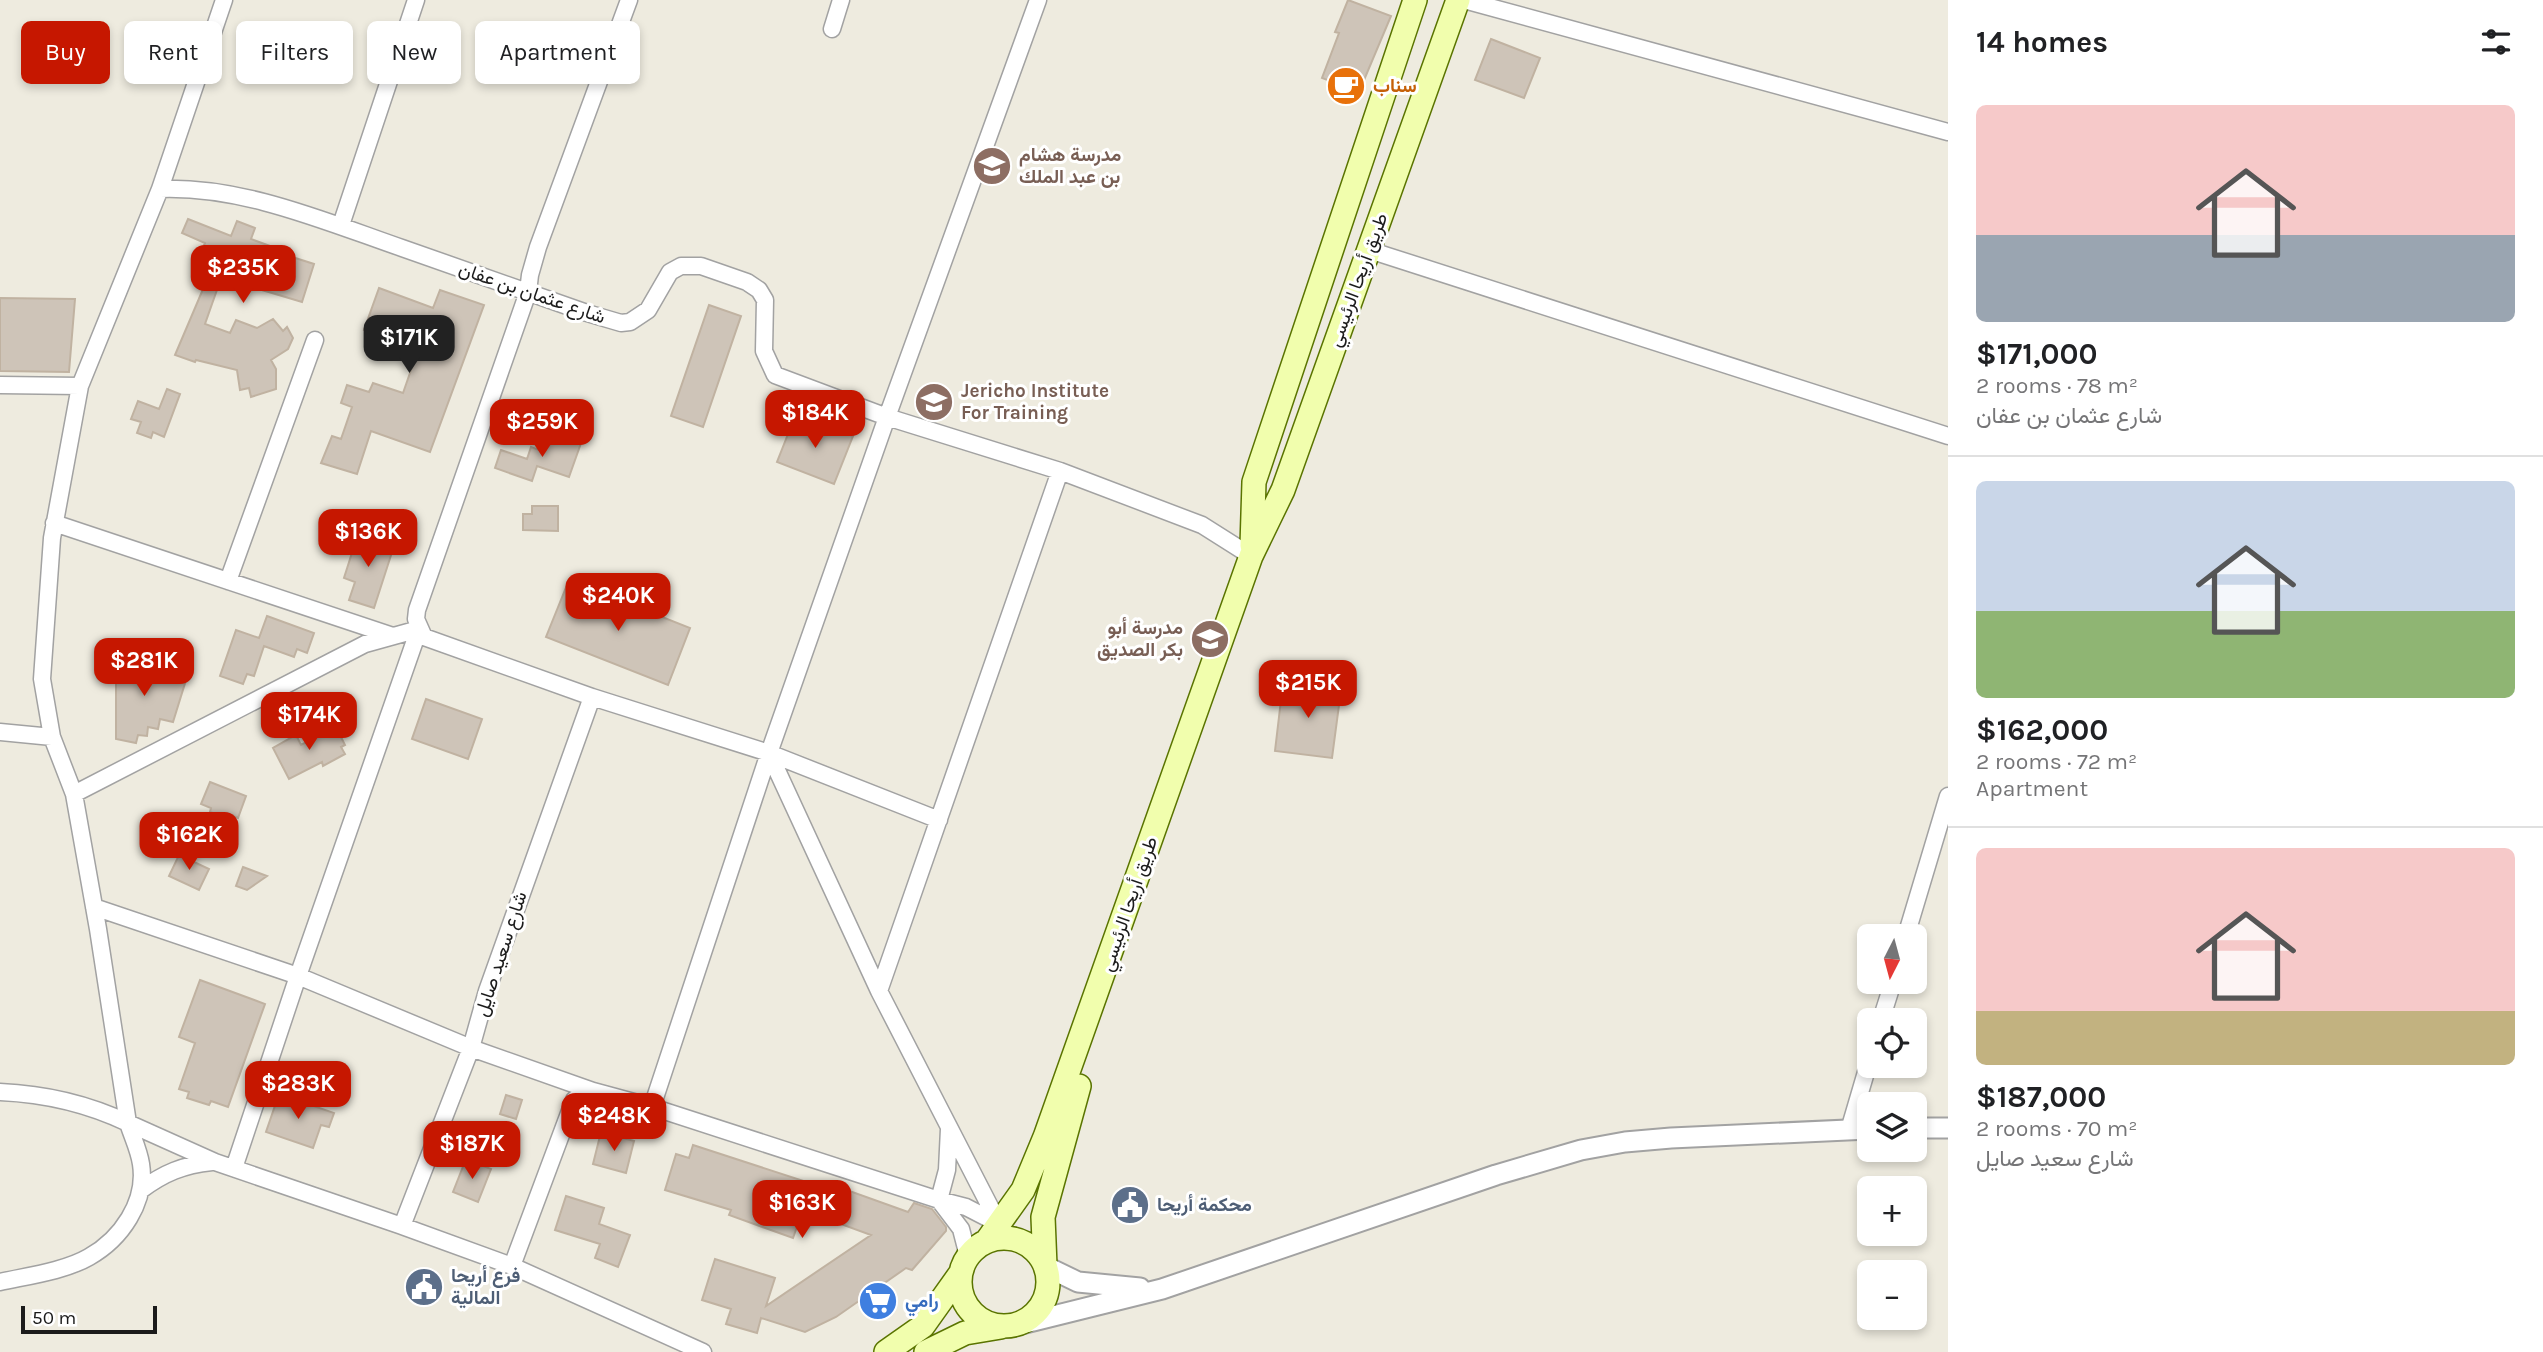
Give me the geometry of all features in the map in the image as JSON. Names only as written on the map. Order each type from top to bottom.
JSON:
[{"type":"main road","name":"طريق أريحا الرئيسي","points":[[1251,556],[1254,482],[1415,0]]},
{"type":"main road","name":"طريق أريحا الرئيسي","points":[[887,1352],[923,1326],[1023,1190],[1037,1158],[1251,556],[1283,491],[1458,0]]},
{"type":"main road","points":[[926,1352],[965,1334],[1009,1326],[1030,1318],[1041,1308],[1049,1283],[1045,1266],[1042,1217],[1109,960]]},
{"type":"main road","points":[[1009,1326],[987,1323],[974,1315],[962,1296],[978,1249],[1007,1239],[1027,1244],[1038,1254],[1045,1266]]},
{"type":"street","points":[[0,1282],[87,1258],[111,1242],[127,1222],[136,1207],[141,1190],[141,1164],[128,1123],[74,794],[52,737],[42,679],[54,523],[80,386],[160,188],[224,0]]},
{"type":"street","points":[[341,225],[416,0]]},
{"type":"street","points":[[234,1168],[419,629],[417,610],[528,292],[538,247],[629,0]]},
{"type":"street","points":[[832,29],[841,0]]},
{"type":"street","points":[[652,1107],[769,753],[1038,0]]},
{"type":"street","points":[[1464,0],[1948,132]]},
{"type":"street","name":"شارع عثمان بن عفان","points":[[160,188],[208,190],[290,209],[621,323],[630,322],[648,310],[670,272],[681,266],[701,266],[747,282],[759,290],[765,300],[764,351],[775,375],[887,417]]},
{"type":"street","points":[[1369,250],[1948,436]]},
{"type":"street","points":[[228,581],[315,340]]},
{"type":"street","points":[[0,385],[80,386]]},
{"type":"street","points":[[887,417],[1060,471],[1202,525],[1251,556]]},
{"type":"street","points":[[879,991],[1060,471]]},
{"type":"street","points":[[54,523],[393,636]]},
{"type":"street","points":[[74,794],[365,644],[419,629]]},
{"type":"street","points":[[419,629],[425,637],[592,697],[769,753],[939,820]]},
{"type":"street","name":"شارع سعيد صايل","points":[[402,1226],[471,1048],[487,991],[592,697]]},
{"type":"street","points":[[0,732],[52,737]]},
{"type":"street","points":[[769,753],[879,991],[949,1126],[978,1249]]},
{"type":"street","points":[[1910,924],[1948,796]]},
{"type":"street","points":[[94,907],[298,976],[471,1048],[593,1091],[652,1107],[965,1207],[978,1249]]},
{"type":"street","points":[[1849,1130],[1864,1078]]},
{"type":"street","points":[[512,1266],[574,1100],[581,1094],[593,1091]]},
{"type":"street","points":[[0,1092],[38,1094],[96,1108],[215,1162],[512,1266],[703,1352]]},
{"type":"street","points":[[939,1200],[947,1170],[949,1126]]},
{"type":"street","points":[[1927,1128],[1948,1128]]},
{"type":"street","points":[[1009,1326],[1162,1289],[1496,1175],[1581,1150],[1625,1142],[1671,1138],[1857,1130]]},
{"type":"street","points":[[141,1190],[158,1177],[181,1166],[215,1162]]},
{"type":"street","points":[[939,1200],[978,1249]]},
{"type":"street","points":[[1045,1266],[1077,1282],[1162,1289]]},
{"type":"building","points":[[1348,0],[1391,16],[1359,92],[1322,78],[1339,33],[1335,32]]},
{"type":"building","points":[[1491,39],[1540,58],[1524,98],[1475,80]]},
{"type":"building","points":[[188,219],[231,236],[237,221],[255,228],[251,239],[284,251],[283,254],[314,264],[302,302],[225,279],[221,288],[218,287],[205,324],[230,333],[236,320],[257,328],[273,319],[283,331],[287,327],[293,338],[288,349],[271,360],[276,369],[276,389],[251,397],[249,388],[240,390],[237,370],[196,360],[195,362],[175,355],[215,261],[200,255],[205,243],[182,233]]},
{"type":"building","points":[[379,288],[433,308],[440,290],[484,305],[430,452],[371,431],[357,474],[321,463],[332,436],[341,439],[352,407],[341,403],[347,385],[369,392],[373,383],[403,393],[418,350],[364,330]]},
{"type":"building","points":[[0,298],[75,299],[69,372],[0,371]]},
{"type":"building","points":[[709,305],[741,316],[703,427],[671,416]]},
{"type":"building","points":[[167,389],[180,394],[164,437],[153,432],[151,438],[137,433],[141,422],[131,419],[138,401],[159,409]]},
{"type":"building","points":[[794,419],[817,428],[819,423],[853,436],[834,484],[777,462]]},
{"type":"building","points":[[544,436],[562,443],[564,437],[581,443],[569,477],[537,466],[532,481],[495,468],[501,450],[527,459],[531,447],[539,450]]},
{"type":"building","points":[[532,506],[558,506],[558,531],[523,530],[523,514],[532,514]]},
{"type":"building","points":[[358,534],[394,546],[374,608],[349,600],[355,582],[344,578]]},
{"type":"building","points":[[569,580],[690,628],[668,685],[546,637]]},
{"type":"building","points":[[267,616],[314,633],[307,653],[297,649],[294,657],[264,646],[254,676],[247,674],[243,684],[220,676],[236,630],[259,638]]},
{"type":"building","points":[[116,654],[186,680],[173,722],[160,719],[158,729],[148,727],[147,736],[138,735],[136,743],[116,739]]},
{"type":"building","points":[[1283,683],[1341,690],[1332,758],[1275,751]]},
{"type":"building","points":[[426,699],[482,719],[468,759],[412,739]]},
{"type":"building","points":[[336,727],[345,745],[341,747],[345,754],[289,779],[273,748],[296,735],[301,745]]},
{"type":"building","points":[[210,782],[246,796],[238,818],[233,816],[231,820],[210,812],[211,808],[201,804]]},
{"type":"building","points":[[179,855],[209,869],[199,890],[169,876]]},
{"type":"building","points":[[243,867],[267,876],[247,890],[236,886]]},
{"type":"building","points":[[200,980],[265,1004],[228,1107],[211,1101],[209,1105],[187,1098],[189,1092],[179,1089],[195,1043],[179,1037]]},
{"type":"building","points":[[279,1094],[334,1113],[329,1127],[321,1125],[313,1148],[266,1132]]},
{"type":"building","points":[[506,1095],[522,1100],[516,1119],[500,1114]]},
{"type":"building","points":[[601,1132],[634,1141],[626,1173],[593,1164]]},
{"type":"building","points":[[693,1145],[828,1189],[830,1184],[908,1212],[914,1203],[932,1209],[946,1227],[946,1231],[912,1270],[906,1268],[836,1317],[805,1332],[761,1318],[757,1333],[726,1324],[731,1309],[702,1300],[715,1259],[775,1278],[766,1306],[871,1235],[803,1210],[793,1238],[729,1215],[731,1210],[665,1190],[676,1154],[689,1158]]},
{"type":"building","points":[[466,1159],[491,1169],[478,1202],[453,1192]]},
{"type":"building","points":[[566,1196],[604,1208],[599,1224],[630,1235],[618,1267],[595,1258],[600,1244],[555,1230]]},
{"type":"place","name":"سناب","points":[[1346,86]]},
{"type":"place","name":"مدرسة هشام بن عبد الملك","points":[[992,166]]},
{"type":"place","name":"Jericho Institute For Training","points":[[934,402]]},
{"type":"place","name":"مدرسة أبو بكر الصديق","points":[[1210,639]]},
{"type":"place","name":"محكمة أريحا","points":[[1130,1205]]},
{"type":"place","name":"فرع أريحا المالية","points":[[424,1287]]},
{"type":"place","name":"رامي","points":[[878,1301]]}]
